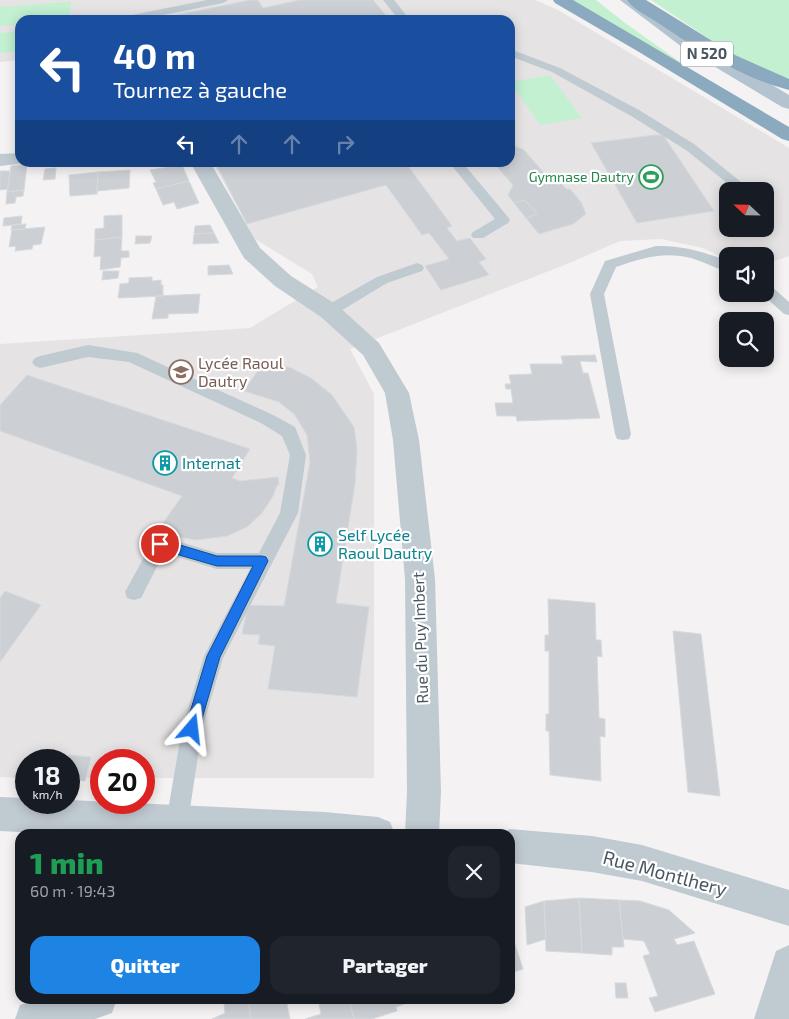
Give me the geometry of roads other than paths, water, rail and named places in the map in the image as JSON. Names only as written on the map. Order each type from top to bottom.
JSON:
[{"type":"highway","points":[[561,0],[789,135]]},
{"type":"highway","points":[[635,0],[668,22],[745,67],[789,85]]},
{"type":"main road","name":"N 520","points":[[628,0],[688,43],[789,103]]},
{"type":"street","points":[[0,160],[15,159]]},
{"type":"street","name":"Rue du Puy Imbert","points":[[203,167],[252,253],[283,281],[329,311],[371,349],[397,393],[406,440],[420,579],[424,792],[422,829]]},
{"type":"street","points":[[0,814],[292,829]]},
{"type":"street","name":"Rue Montlhery","points":[[515,846],[592,854],[642,863],[789,908]]},
{"type":"street","points":[[773,1019],[789,964]]},
{"type":"street","points":[[34,1019],[82,1004]]},
{"type":"lane","points":[[147,15],[223,0]]},
{"type":"lane","points":[[388,0],[401,15]]},
{"type":"lane","points":[[515,54],[556,70],[634,113],[690,147],[734,182]]},
{"type":"lane","points":[[459,167],[503,220],[478,235]]},
{"type":"lane","points":[[623,434],[597,294],[610,264],[638,253],[657,249],[678,250],[719,263]]},
{"type":"lane","points":[[329,311],[382,280],[417,268]]},
{"type":"lane","points":[[774,296],[789,310]]},
{"type":"lane","points":[[40,362],[88,351],[132,357],[267,419],[289,432],[298,455],[289,513],[262,561],[214,656],[192,729],[177,822]]},
{"type":"lane","points":[[134,592],[160,544],[217,561],[262,561]]},
{"type":"place","name":"Gymnase Dautry","points":[[651,177]]},
{"type":"place","name":"Lycée Raoul Dautry","points":[[181,372]]},
{"type":"place","name":"Internat","points":[[165,463]]},
{"type":"place","name":"Self Lycée Raoul Dautry","points":[[320,544]]}]
